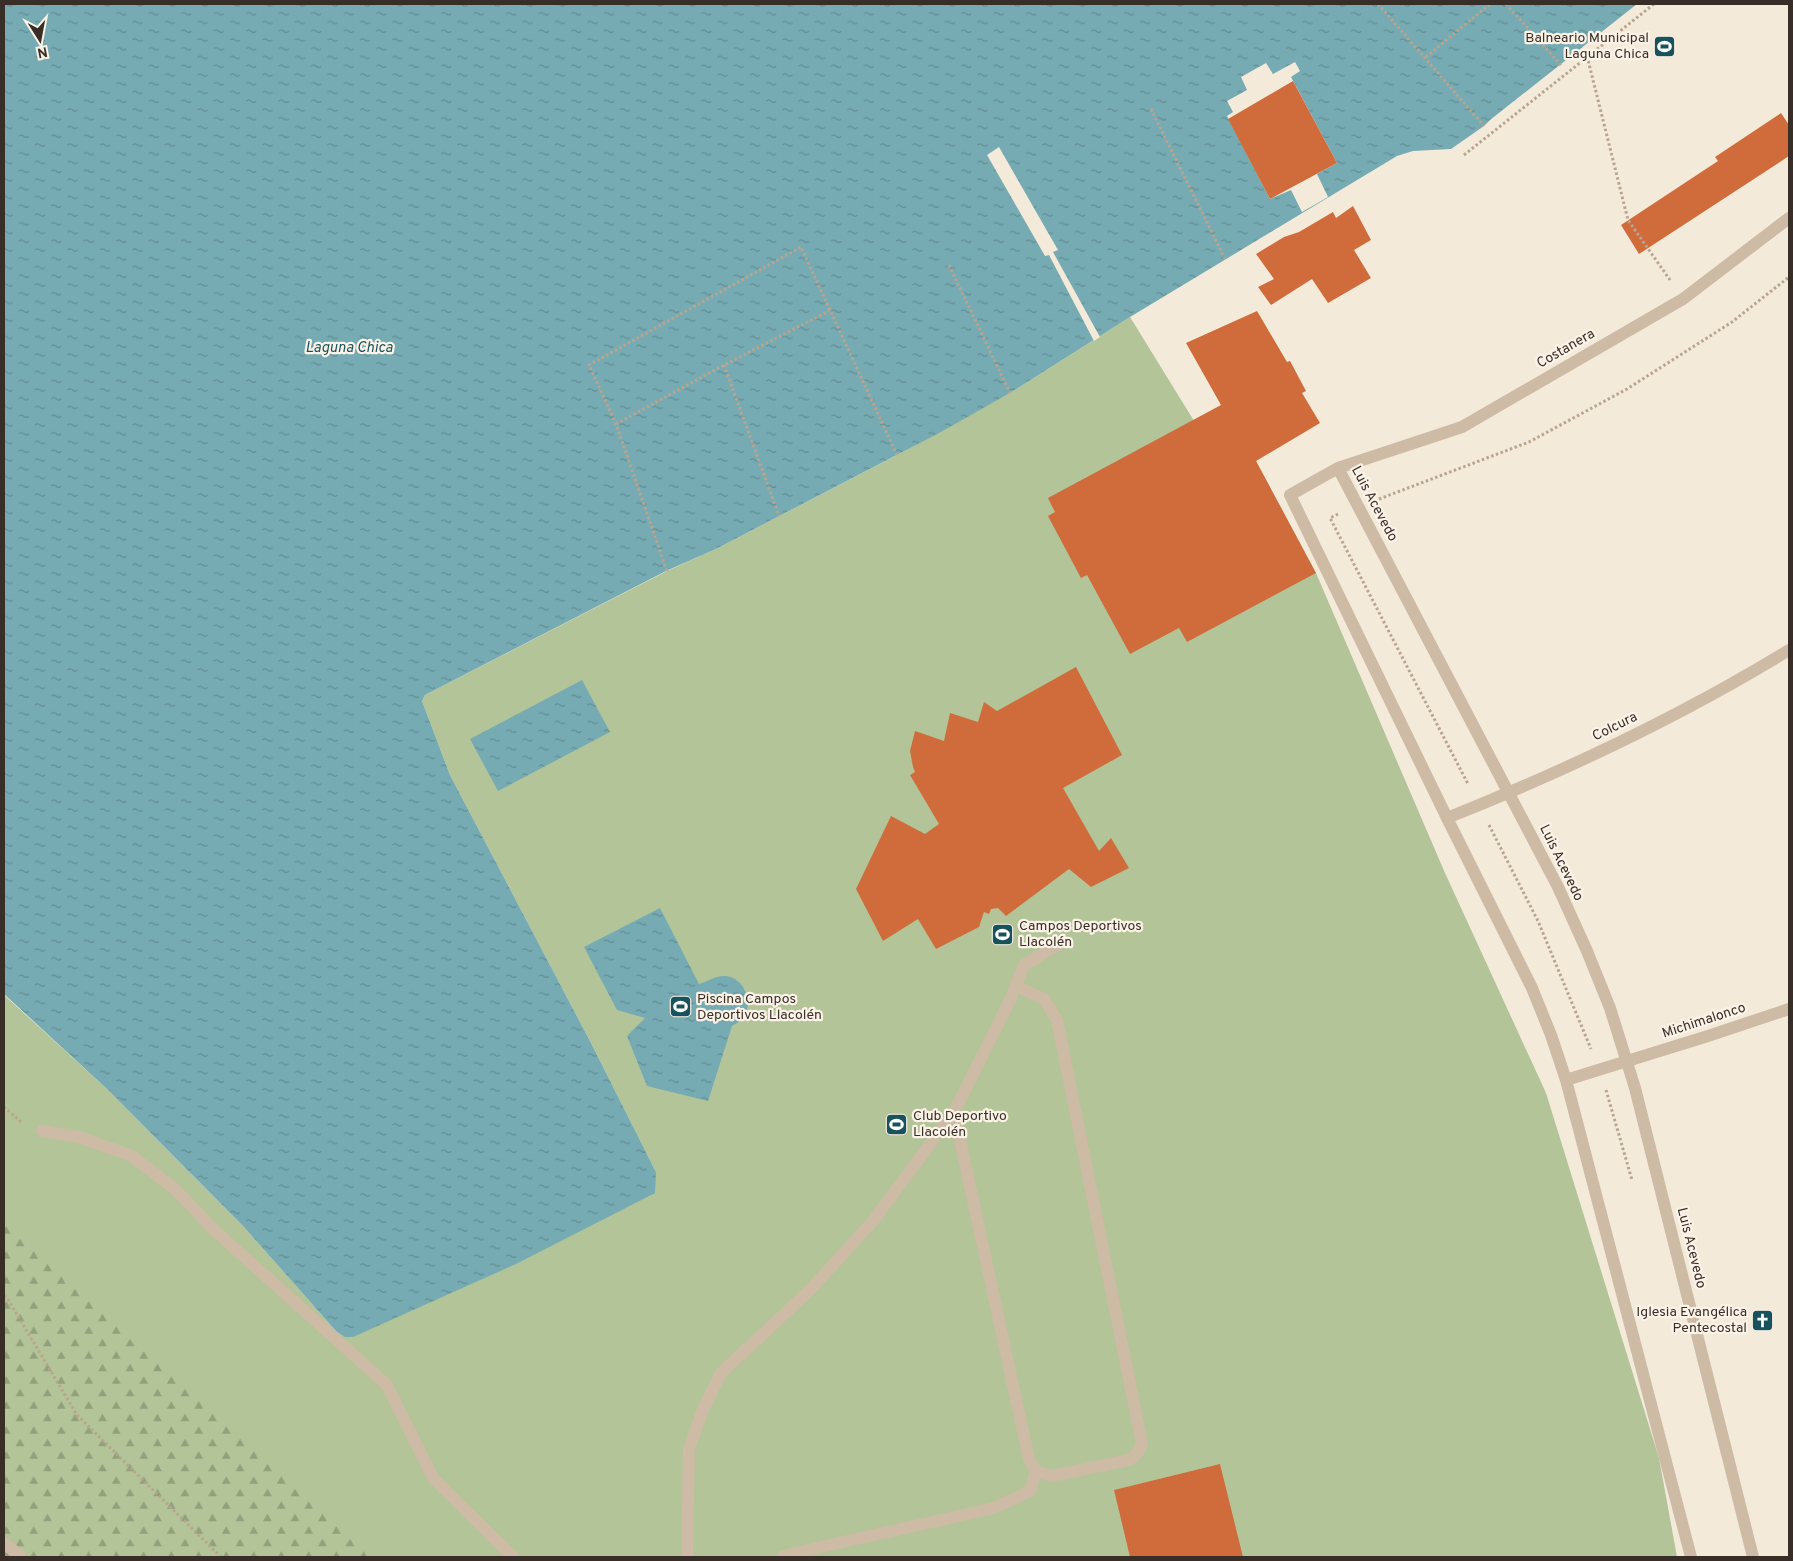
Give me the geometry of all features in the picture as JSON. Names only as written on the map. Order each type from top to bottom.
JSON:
[{"type":"street","name":"Costanera","points":[[1338,468],[1462,426],[1683,299],[1789,218]]},
{"type":"street","name":"Luis Acevedo","points":[[1691,1557],[1566,1080],[1552,1035],[1532,988],[1290,495],[1338,468],[1558,887],[1610,1008],[1628,1061],[1753,1557]]},
{"type":"street","name":"Colcura","points":[[1447,818],[1549,775],[1625,739],[1700,701],[1789,650]]},
{"type":"street","points":[[687,1557],[690,1449],[702,1412],[721,1373],[810,1290],[874,1221],[954,1112],[1010,1000],[1024,965],[1061,943]]},
{"type":"street","points":[[954,1112],[1029,1459],[1036,1471],[1051,1476],[1129,1460],[1137,1454],[1142,1444],[1057,1020],[1044,999],[1016,986]]},
{"type":"street","name":"Michimalonco","points":[[1566,1080],[1708,1036],[1789,1008]]},
{"type":"street","points":[[42,1131],[79,1137],[132,1156],[175,1189],[212,1228],[387,1385],[433,1478],[513,1557]]},
{"type":"street","points":[[782,1557],[994,1508],[1030,1491],[1036,1471]]},
{"type":"street","points":[[4,1543],[21,1557]]},
{"type":"path","points":[[1378,4],[1484,126]]},
{"type":"path","points":[[1426,57],[1490,4]]},
{"type":"path","points":[[1506,4],[1561,65]]},
{"type":"path","points":[[1464,155],[1654,4]]},
{"type":"path","points":[[1587,56],[1628,220],[1683,299]]},
{"type":"path","points":[[1151,108],[1225,259]]},
{"type":"path","points":[[666,571],[616,424],[589,365],[800,247],[897,455]]},
{"type":"path","points":[[949,264],[1010,393]]},
{"type":"path","points":[[1632,1182],[1600,1069],[1538,921],[1330,518],[1529,442],[1627,389],[1732,322],[1789,277]]},
{"type":"path","points":[[616,424],[724,365],[829,312]]},
{"type":"path","points":[[724,365],[779,516]]},
{"type":"path","points":[[4,1296],[7,1298],[77,1415],[221,1557]]},
{"type":"green space","name":"Campos Deportivos Llacolén","points":[[1130,317],[1228,476],[1256,461],[1316,573],[1445,873],[1546,1093],[1659,1458],[1677,1557],[372,1557],[4,1214],[4,995],[107,1089],[243,1226],[336,1331],[656,1172],[591,1043],[450,775],[422,701],[425,695],[667,571],[716,549],[897,455],[1010,393]]},
{"type":"green space","points":[[4,1210],[381,1557],[4,1557]]},
{"type":"water","name":"Laguna Chica","points":[[4,4],[1637,4],[1484,126],[1451,149],[1413,151],[1397,156],[1130,317],[1010,393],[939,433],[716,549],[666,571],[425,695],[422,701],[450,775],[591,1043],[656,1172],[655,1193],[516,1264],[353,1337],[345,1337],[336,1331],[243,1226],[107,1089],[4,994]]},
{"type":"water","points":[[582,680],[610,732],[498,791],[470,739]]},
{"type":"water","name":"Piscina Campos Deportivos Llacolén","points":[[660,908],[699,984],[716,977],[726,976],[733,978],[743,987],[748,1000],[746,1013],[741,1020],[732,1026],[708,1101],[647,1086],[627,1036],[645,1018],[617,1010],[584,947]]},
{"type":"pier","points":[[1295,62],[1300,71],[1291,77],[1337,163],[1317,174],[1328,197],[1302,212],[1291,190],[1270,199],[1227,116],[1233,112],[1227,101],[1247,90],[1241,77],[1266,63],[1273,74]]},
{"type":"pier","points":[[999,147],[1058,250],[1053,252],[1100,337],[1094,341],[1049,255],[1045,256],[987,155]]},
{"type":"building","points":[[1293,81],[1337,163],[1270,199],[1228,119]]},
{"type":"building","points":[[1781,113],[1789,125],[1789,156],[1639,254],[1621,225],[1718,161],[1715,157]]},
{"type":"building","points":[[1353,206],[1371,240],[1354,250],[1371,278],[1328,303],[1312,279],[1271,305],[1258,287],[1274,279],[1256,254],[1284,237],[1299,232],[1333,212],[1336,218]]},
{"type":"building","points":[[1257,311],[1287,362],[1290,361],[1306,391],[1302,393],[1320,423],[1256,461],[1316,573],[1187,642],[1179,628],[1130,654],[1087,575],[1081,578],[1048,516],[1055,512],[1048,498],[1221,405],[1186,343]]},
{"type":"building","points":[[1076,667],[1122,755],[1063,788],[1099,851],[1111,838],[1129,868],[1091,887],[1069,869],[1006,916],[998,908],[991,909],[989,914],[984,912],[979,927],[936,949],[918,919],[883,941],[856,889],[891,816],[925,834],[939,824],[910,775],[915,772],[910,751],[915,731],[944,741],[950,713],[978,722],[984,702],[997,711]]},
{"type":"building","points":[[1220,1464],[1243,1557],[1130,1557],[1114,1490]]},
{"type":"place","name":"Balneario Municipal Laguna Chica","points":[[1665,46]]},
{"type":"place","name":"Campos Deportivos Llacolén","points":[[1003,934]]},
{"type":"place","name":"Piscina Campos Deportivos Llacolén","points":[[681,1007]]},
{"type":"place","name":"Club Deportivo Llacolén","points":[[897,1124]]},
{"type":"place","name":"Iglesia Evangélica Pentecostal","points":[[1763,1320]]}]
